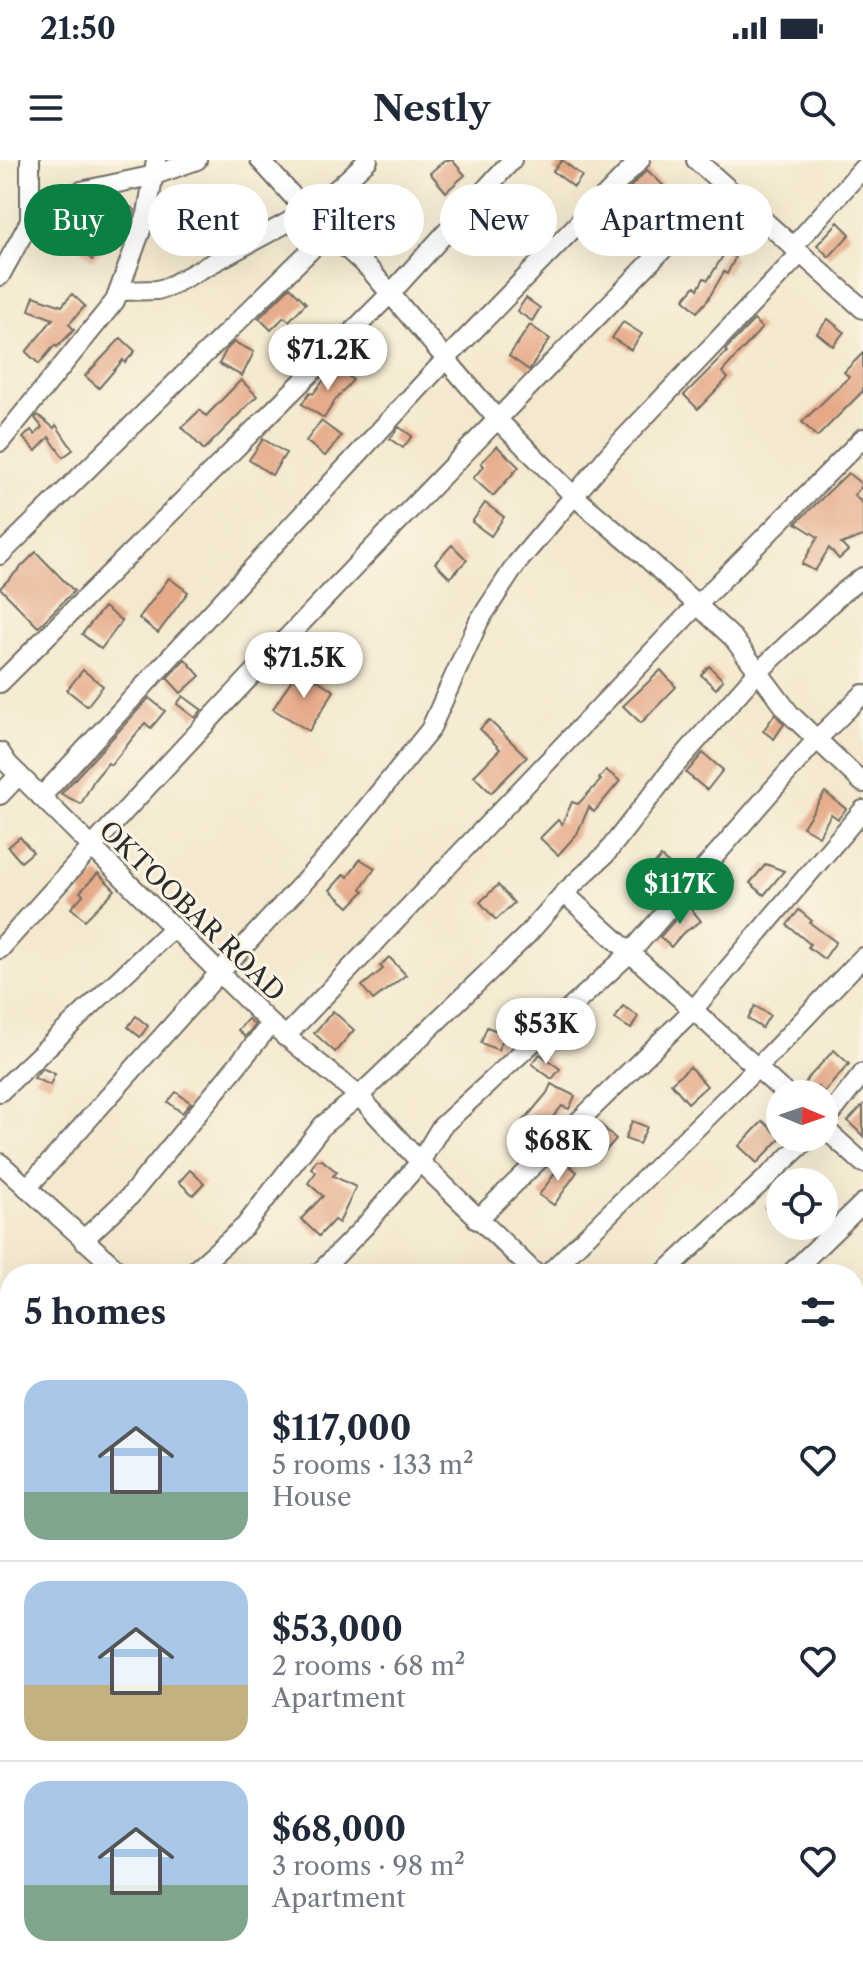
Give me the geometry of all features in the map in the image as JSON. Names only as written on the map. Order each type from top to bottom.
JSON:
[{"type":"street","points":[[30,160],[30,184]]},
{"type":"street","points":[[103,184],[155,167],[197,160]]},
{"type":"street","points":[[260,160],[284,187]]},
{"type":"street","points":[[342,184],[368,160]]},
{"type":"street","points":[[0,683],[390,294],[512,160]]},
{"type":"street","points":[[41,797],[445,360],[640,160]]},
{"type":"street","points":[[696,160],[723,184]]},
{"type":"street","points":[[0,442],[120,291],[147,214],[155,167]]},
{"type":"street","points":[[27,1188],[327,857],[430,730],[479,621],[517,563],[611,452],[796,251],[863,168]]},
{"type":"street","points":[[120,291],[168,287],[284,224]]},
{"type":"street","points":[[773,230],[863,309]]},
{"type":"street","points":[[0,276],[24,232]]},
{"type":"street","points":[[0,555],[305,256]]},
{"type":"street","points":[[355,256],[497,419],[574,496],[733,638],[790,714],[863,783]]},
{"type":"street","points":[[0,949],[90,848],[497,419],[657,256]]},
{"type":"street","points":[[285,1037],[697,605],[863,438]]},
{"type":"street","points":[[202,1264],[245,1226],[323,1125],[359,1096],[527,935],[564,893],[605,855],[672,769],[759,672],[843,592],[863,577]]},
{"type":"street","points":[[328,1264],[420,1162],[441,1127],[630,953],[816,740],[863,694]]},
{"type":"street","points":[[0,795],[7,762]]},
{"type":"street","name":"OKTOOBAR ROAD","points":[[7,762],[90,848],[271,1024],[359,1096],[477,1220],[525,1264]]},
{"type":"street","points":[[477,1220],[693,1010],[863,810]]},
{"type":"street","points":[[564,893],[770,1080]]},
{"type":"street","points":[[0,1092],[174,927]]},
{"type":"street","points":[[558,1264],[757,1068],[863,957]]},
{"type":"street","points":[[83,1240],[130,1196],[271,1024]]},
{"type":"street","points":[[838,1107],[863,1073]]},
{"type":"street","points":[[838,1139],[863,1163]]},
{"type":"street","points":[[674,1264],[794,1152]]},
{"type":"street","points":[[0,1163],[111,1264]]},
{"type":"street","points":[[800,1264],[863,1203]]},
{"type":"building","points":[[445,160],[452,160],[465,175],[455,184],[440,185],[430,173]]},
{"type":"building","points":[[562,160],[582,176],[573,186],[553,171]]},
{"type":"building","points":[[647,170],[662,184],[633,184]]},
{"type":"building","points":[[838,222],[850,234],[829,257],[817,245]]},
{"type":"building","points":[[723,256],[735,258],[727,274],[724,272],[697,312],[684,299],[695,286],[698,289],[704,278],[708,280]]},
{"type":"building","points":[[290,287],[306,303],[289,321],[284,317],[271,330],[259,318]]},
{"type":"building","points":[[72,294],[85,306],[69,324],[74,330],[57,347],[55,345],[39,364],[26,352],[53,319],[29,310],[34,296],[62,306]]},
{"type":"building","points":[[526,298],[540,308],[532,321],[517,311]]},
{"type":"building","points":[[828,319],[844,332],[833,346],[817,333]]},
{"type":"building","points":[[754,320],[762,328],[722,372],[728,378],[698,409],[684,395]]},
{"type":"building","points":[[623,322],[642,334],[631,350],[612,338]]},
{"type":"building","points":[[530,325],[550,339],[529,370],[509,356]]},
{"type":"building","points":[[121,338],[135,351],[99,388],[85,376]]},
{"type":"building","points":[[234,342],[254,352],[242,376],[219,364]]},
{"type":"building","points":[[863,353],[863,391],[817,437],[802,422],[849,377],[844,372]]},
{"type":"building","points":[[335,366],[353,380],[324,418],[302,404]]},
{"type":"building","points":[[241,380],[257,396],[204,450],[182,427],[200,410],[206,416]]},
{"type":"building","points":[[38,415],[54,428],[56,425],[73,450],[63,457],[49,437],[36,451],[23,438],[31,430],[35,435],[42,427],[35,418]]},
{"type":"building","points":[[321,421],[341,436],[325,456],[306,441]]},
{"type":"building","points":[[399,427],[412,436],[403,448],[390,439]]},
{"type":"building","points":[[263,439],[286,453],[272,475],[249,460]]},
{"type":"building","points":[[497,446],[519,467],[493,496],[473,478],[484,466],[481,463]]},
{"type":"building","points":[[848,473],[863,485],[854,495],[863,504],[863,536],[841,544],[848,551],[839,559],[829,548],[815,571],[802,564],[818,537],[796,523]]},
{"type":"building","points":[[485,503],[504,517],[491,536],[472,522]]},
{"type":"building","points":[[452,545],[467,560],[450,578],[435,563]]},
{"type":"building","points":[[36,552],[74,591],[38,627],[0,588]]},
{"type":"building","points":[[169,578],[188,592],[158,633],[139,618]]},
{"type":"building","points":[[104,607],[122,621],[101,649],[82,634]]},
{"type":"building","points":[[185,659],[200,676],[181,693],[167,678]]},
{"type":"building","points":[[709,666],[723,680],[716,689],[701,675]]},
{"type":"building","points":[[299,668],[334,691],[309,731],[273,709]]},
{"type":"building","points":[[83,670],[103,686],[87,706],[67,690]]},
{"type":"building","points":[[661,670],[676,687],[641,723],[623,706]]},
{"type":"building","points":[[183,696],[202,710],[195,718],[177,704]]},
{"type":"building","points":[[149,698],[165,711],[151,728],[145,723],[111,765],[108,763],[81,804],[61,794]]},
{"type":"building","points":[[775,714],[784,724],[774,739],[763,731]]},
{"type":"building","points":[[489,720],[527,757],[491,793],[474,776],[500,749],[480,729]]},
{"type":"building","points":[[703,753],[723,770],[707,790],[686,773]]},
{"type":"building","points":[[606,770],[620,781],[594,812],[589,807],[577,834],[558,855],[540,838],[558,820],[562,824],[572,802],[578,804],[601,780]]},
{"type":"building","points":[[825,792],[846,809],[838,819],[831,814],[819,836],[803,827]]},
{"type":"building","points":[[20,837],[33,852],[21,862],[8,847]]},
{"type":"building","points":[[661,857],[676,870],[665,881],[651,868]]},
{"type":"building","points":[[360,859],[375,868],[361,889],[364,891],[349,907],[330,890],[344,874],[348,877]]},
{"type":"building","points":[[766,864],[784,871],[764,895],[750,883]]},
{"type":"building","points":[[719,869],[734,882],[727,891],[712,878]]},
{"type":"building","points":[[98,873],[115,890],[85,920],[71,908],[83,895],[80,892]]},
{"type":"building","points":[[498,885],[514,903],[496,920],[480,902]]},
{"type":"building","points":[[688,905],[701,921],[682,934],[671,947],[660,937]]},
{"type":"building","points":[[799,910],[812,921],[810,923],[836,942],[824,959],[787,925]]},
{"type":"building","points":[[389,957],[406,975],[373,1000],[362,986],[383,969],[380,966]]},
{"type":"building","points":[[623,1006],[638,1016],[631,1029],[615,1019]]},
{"type":"building","points":[[755,1006],[770,1015],[762,1028],[748,1019]]},
{"type":"building","points":[[333,1011],[354,1030],[335,1052],[314,1033]]},
{"type":"building","points":[[136,1016],[148,1026],[140,1037],[128,1027]]},
{"type":"building","points":[[248,1019],[255,1025],[245,1037],[238,1030]]},
{"type":"building","points":[[487,1027],[505,1034],[498,1050],[481,1043]]},
{"type":"building","points":[[834,1050],[849,1064],[835,1080],[808,1078]]},
{"type":"building","points":[[540,1054],[560,1069],[552,1079],[532,1064]]},
{"type":"building","points":[[690,1067],[707,1086],[688,1103],[671,1083]]},
{"type":"building","points":[[42,1068],[55,1074],[50,1085],[34,1078]]},
{"type":"building","points":[[551,1084],[575,1096],[569,1109],[562,1106],[526,1149],[511,1136]]},
{"type":"building","points":[[176,1092],[191,1103],[182,1113],[168,1102]]},
{"type":"building","points":[[863,1105],[863,1136],[848,1121]]},
{"type":"building","points":[[632,1121],[647,1127],[639,1144],[625,1139]]},
{"type":"building","points":[[763,1121],[766,1124],[768,1152],[757,1163],[739,1146]]},
{"type":"building","points":[[598,1122],[616,1139],[599,1158],[580,1140]]},
{"type":"building","points":[[317,1160],[322,1160],[337,1172],[333,1176],[356,1187],[339,1223],[334,1220],[319,1236],[301,1219],[323,1196],[308,1183],[316,1172],[311,1168]]},
{"type":"building","points":[[564,1161],[577,1172],[554,1205],[539,1195]]},
{"type":"building","points":[[190,1170],[204,1183],[193,1195],[179,1182]]}]
